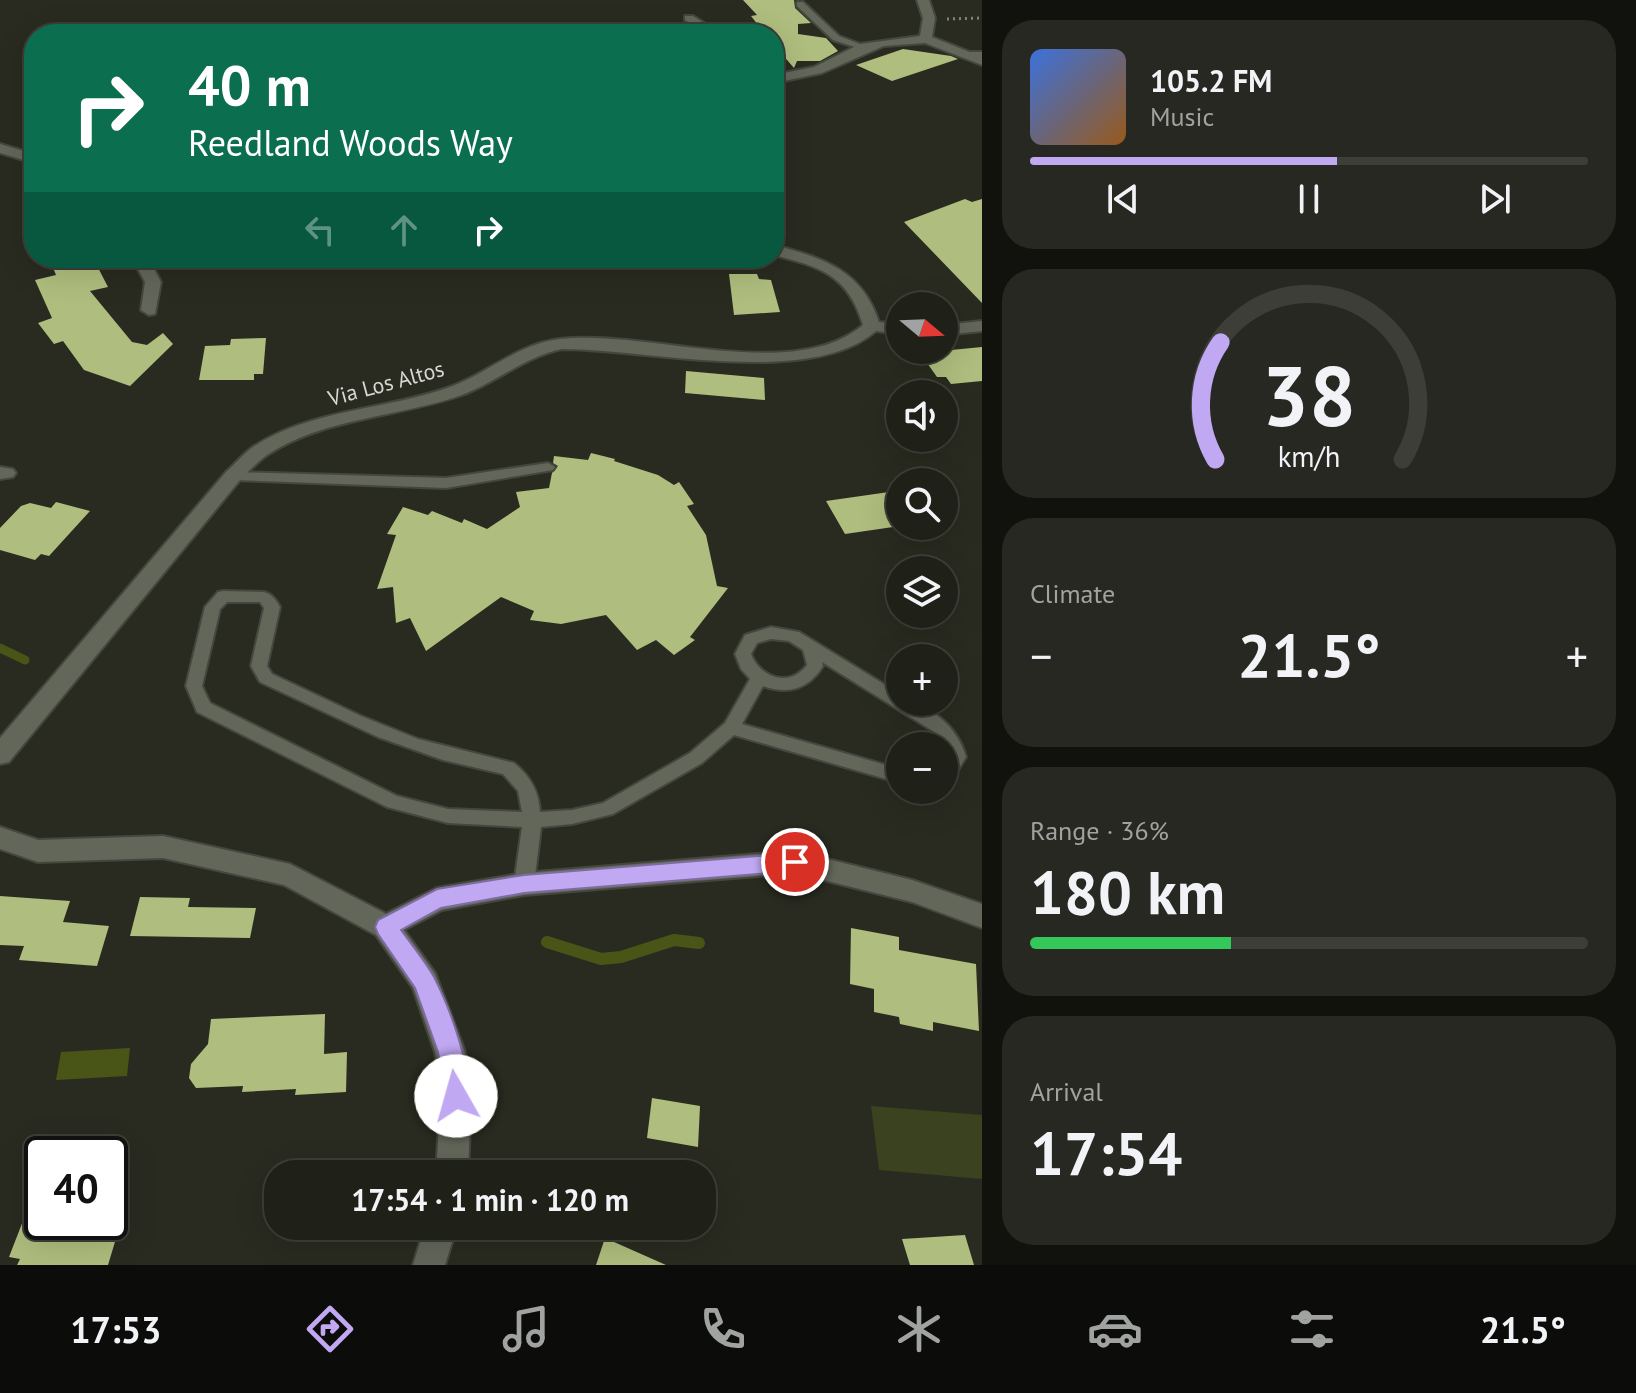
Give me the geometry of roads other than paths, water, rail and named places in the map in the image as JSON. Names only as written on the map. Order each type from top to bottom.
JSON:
[{"type":"street","points":[[923,0],[929,18],[926,39]]},
{"type":"street","points":[[689,18],[699,24]]},
{"type":"street","points":[[784,77],[818,70],[864,47],[926,39],[962,54],[982,58]]},
{"type":"street","points":[[0,148],[24,156]]},
{"type":"street","points":[[784,253],[812,260],[845,275],[866,300],[872,326],[886,328]]},
{"type":"street","points":[[145,268],[153,282],[149,310]]},
{"type":"street","name":"Via Los Altos","points":[[0,755],[233,476],[260,451],[315,426],[404,407],[459,390],[531,350],[562,344],[598,344],[778,358],[805,356],[855,342],[872,326]]},
{"type":"street","points":[[958,329],[982,326]]},
{"type":"street","points":[[0,838],[38,851],[163,847],[290,875],[386,927],[425,982],[450,1052],[456,1096],[453,1160]]},
{"type":"street","points":[[386,927],[437,899],[524,884],[795,862],[912,891],[982,916]]},
{"type":"street","points":[[429,1265],[437,1240]]},
{"type":"lane","points":[[800,4],[836,38],[864,47]]},
{"type":"lane","points":[[233,476],[446,483],[548,467]]},
{"type":"lane","points":[[524,884],[533,820],[523,780],[508,768],[443,756],[391,739],[266,678],[259,666],[272,607],[264,597],[223,596],[213,607],[194,686],[203,707],[393,802],[448,816],[533,820],[607,809],[696,758],[731,728],[759,678]]},
{"type":"lane","points":[[811,649],[815,666],[804,680],[782,685],[759,678],[745,662],[743,654],[751,639],[782,633],[811,649],[942,728],[945,732]]},
{"type":"lane","points":[[731,728],[886,772]]},
{"type":"waterway","points":[[0,648],[25,660]]},
{"type":"waterway","points":[[547,942],[601,959],[621,957],[674,940],[699,943]]}]
